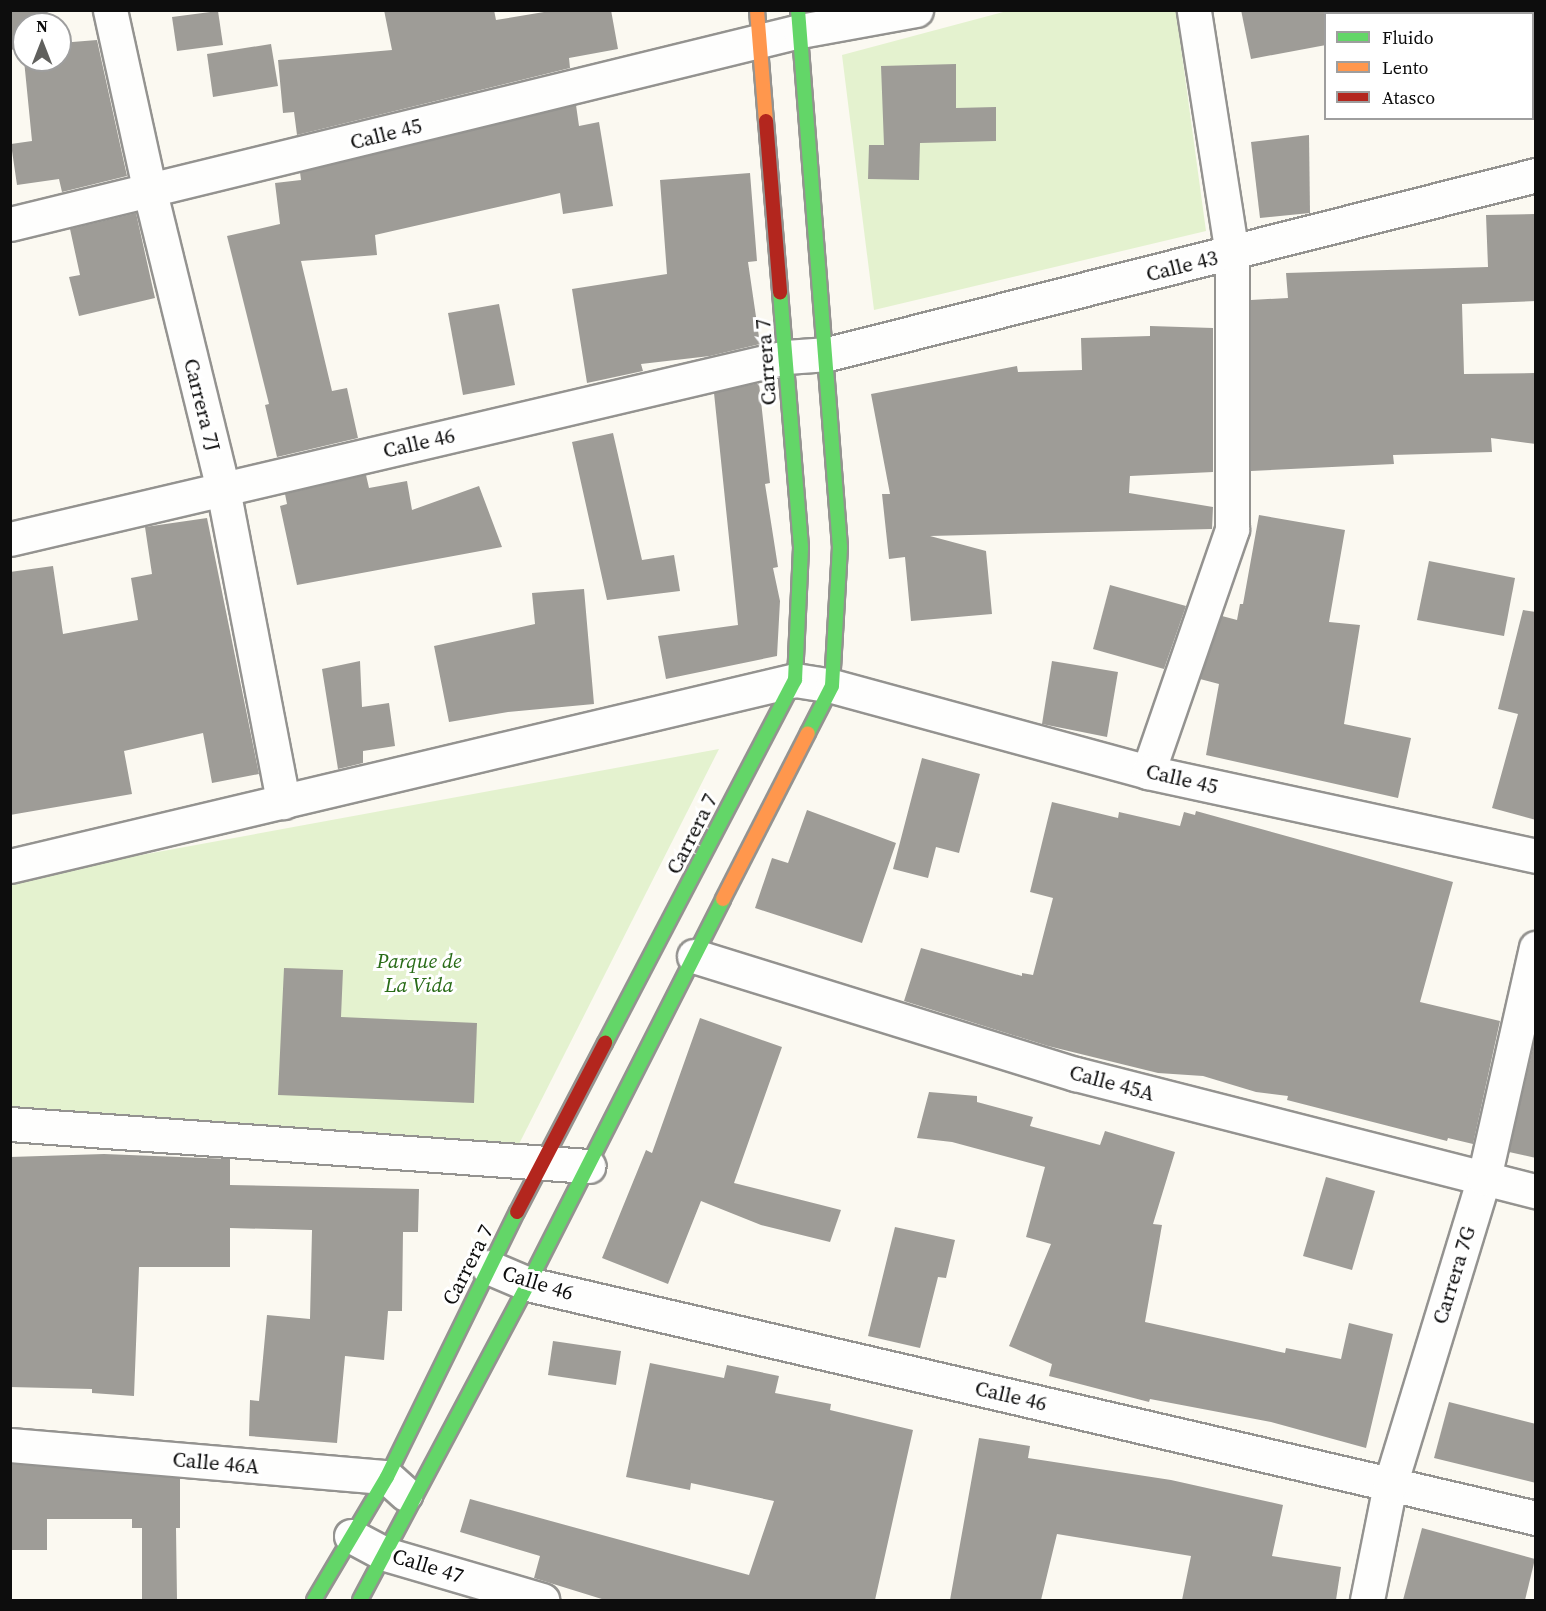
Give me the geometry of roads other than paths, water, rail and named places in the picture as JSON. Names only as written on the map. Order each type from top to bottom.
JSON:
[{"type":"street","name":"Carrera 7J","points":[[110,10],[150,192],[223,489],[284,802]]},
{"type":"street","points":[[759,26],[916,10]]},
{"type":"street","points":[[1148,772],[1232,529],[1232,254],[1194,10]]},
{"type":"street","points":[[360,1600],[528,1284],[832,686],[840,547],[828,354],[799,21]]},
{"type":"street","name":"Calle 45","points":[[10,224],[150,192],[759,26]]},
{"type":"street","name":"Carrera 7","points":[[314,1600],[387,1478],[488,1268],[546,1163],[795,680],[801,547],[759,26]]},
{"type":"street","name":"Calle 43","points":[[828,354],[1232,254],[1536,175]]},
{"type":"street","name":"Calle 46","points":[[10,539],[786,357],[828,354]]},
{"type":"street","name":"Calle 45","points":[[795,680],[832,686],[1148,772],[1536,856]]},
{"type":"street","points":[[10,866],[795,680]]},
{"type":"street","name":"Carrera 7G","points":[[1367,1600],[1390,1485],[1484,1178],[1536,948]]},
{"type":"street","name":"Calle 45A","points":[[694,957],[1076,1074],[1536,1191]]},
{"type":"street","points":[[10,1124],[588,1166]]},
{"type":"street","name":"Calle 46","points":[[488,1268],[528,1284],[1536,1518]]},
{"type":"street","name":"Calle 46A","points":[[10,1445],[387,1478]]},
{"type":"street","points":[[387,1478],[414,1500]]},
{"type":"street","name":"Calle 47","points":[[351,1536],[385,1554],[542,1600]]},
{"type":"park label","name":"Parque de La Vida","points":[[419,973]]}]
